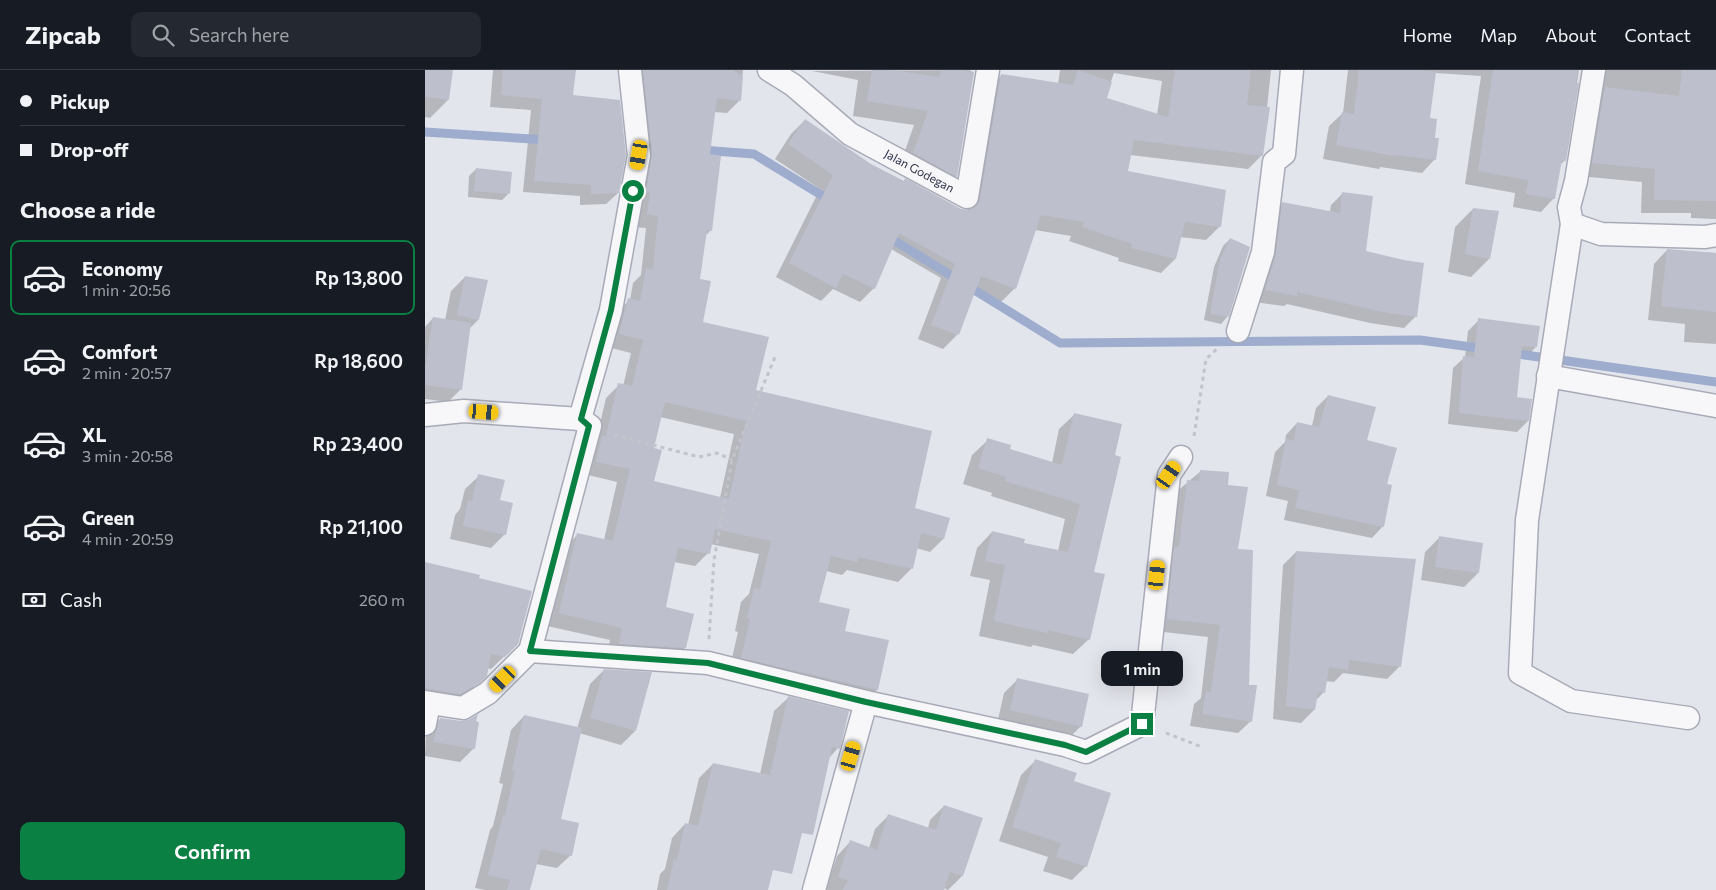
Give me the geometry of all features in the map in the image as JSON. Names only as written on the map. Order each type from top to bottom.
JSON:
[{"type":"street","points":[[426,710],[463,708],[489,693],[530,651],[611,310],[639,155],[630,70]]},
{"type":"street","name":"Jalan Godegan","points":[[769,70],[793,85],[850,134],[967,197],[988,70]]},
{"type":"street","points":[[1238,331],[1263,252],[1274,162],[1284,154],[1292,70]]},
{"type":"street","points":[[1593,70],[1576,181],[1569,206],[1572,224],[1527,520],[1520,673],[1571,701],[1688,718]]},
{"type":"street","points":[[1572,224],[1601,234],[1705,236],[1716,234]]},
{"type":"street","points":[[1548,376],[1716,406]]},
{"type":"street","points":[[425,415],[464,410],[585,422]]},
{"type":"street","points":[[530,651],[708,663],[866,702],[1065,745],[1086,752],[1142,724],[1169,475],[1181,457]]},
{"type":"street","points":[[815,890],[866,702]]},
{"type":"path","points":[[1196,429],[1206,359],[1238,331]]},
{"type":"path","points":[[708,663],[714,560],[732,460],[775,357]]},
{"type":"path","points":[[585,422],[599,431],[699,457],[717,453],[732,460]]},
{"type":"path","points":[[1142,724],[1202,747]]},
{"type":"building","points":[[425,70],[453,70],[449,100],[425,97]]},
{"type":"building","points":[[503,70],[576,70],[573,95],[620,100],[626,155],[619,193],[591,194],[591,185],[534,181],[542,99],[501,95]]},
{"type":"building","points":[[643,70],[733,70],[743,77],[741,101],[717,98],[710,154],[721,156],[712,231],[707,230],[700,279],[711,281],[703,322],[769,337],[756,390],[932,431],[915,508],[950,518],[944,539],[921,533],[913,569],[858,557],[857,562],[831,556],[819,602],[850,609],[845,631],[889,640],[878,690],[741,658],[750,619],[747,618],[754,588],[760,589],[771,541],[715,529],[710,554],[678,548],[666,607],[694,614],[686,648],[619,644],[622,628],[559,613],[577,533],[613,541],[630,469],[596,462],[602,436],[606,436],[618,383],[632,386],[643,340],[619,334],[628,298],[640,301],[646,268],[653,270],[658,216],[647,214],[650,192],[646,193],[652,154]],"holes":[[[665,402],[746,421],[729,499],[654,481],[662,450],[654,448]]]},
{"type":"building","points":[[872,70],[892,70],[939,77],[941,70],[974,72],[957,177],[913,153],[928,111],[867,101]]},
{"type":"building","points":[[1078,70],[1112,82],[1107,98],[1168,117],[1175,70],[1251,70],[1247,105],[1270,107],[1263,156],[1134,140],[1128,171],[1226,190],[1221,227],[1185,222],[1176,259],[1131,248],[1132,244],[1082,227],[1084,222],[1041,215],[1016,289],[981,276],[959,335],[931,325],[955,264],[899,233],[875,289],[843,274],[836,288],[789,263],[833,175],[788,144],[805,119],[871,164],[904,181],[905,178],[961,209],[967,210],[977,205],[980,199],[1001,74],[1073,85]]},
{"type":"building","points":[[1359,70],[1419,70],[1436,72],[1430,118],[1437,119],[1435,138],[1439,138],[1436,160],[1394,156],[1336,145],[1342,112],[1354,114]]},
{"type":"building","points":[[1493,70],[1578,70],[1576,83],[1579,83],[1566,161],[1562,160],[1555,199],[1526,194],[1528,180],[1478,171]]},
{"type":"building","points":[[1682,70],[1716,70],[1716,201],[1654,200],[1655,169],[1592,163],[1605,87],[1679,96]]},
{"type":"building","points":[[476,168],[512,172],[510,194],[474,191]]},
{"type":"building","points":[[1342,192],[1373,196],[1366,251],[1424,263],[1417,317],[1382,312],[1297,292],[1297,296],[1265,290],[1276,254],[1282,202],[1340,213]]},
{"type":"building","points":[[1473,208],[1499,211],[1490,259],[1465,254]]},
{"type":"building","points":[[1230,238],[1250,247],[1229,317],[1210,314],[1220,260]]},
{"type":"building","points":[[1667,249],[1716,253],[1716,312],[1661,306]]},
{"type":"building","points":[[465,276],[488,280],[479,320],[457,315]]},
{"type":"building","points":[[433,317],[471,323],[462,390],[425,385],[425,369]]},
{"type":"building","points":[[1478,318],[1540,326],[1537,347],[1522,346],[1517,397],[1532,399],[1529,421],[1459,413],[1463,356],[1474,357]]},
{"type":"building","points":[[1328,395],[1376,407],[1367,440],[1397,448],[1387,484],[1392,485],[1384,527],[1295,508],[1299,490],[1277,485],[1286,439],[1294,441],[1297,422],[1319,427]]},
{"type":"building","points":[[1074,413],[1122,424],[1115,455],[1121,457],[1094,572],[1105,574],[1090,640],[1048,630],[1048,633],[994,621],[1005,565],[985,561],[992,531],[1025,539],[1024,543],[1068,552],[1080,504],[1005,481],[1006,477],[978,468],[987,438],[1011,445],[1010,449],[1062,465]]},
{"type":"building","points":[[1200,470],[1229,472],[1228,485],[1248,487],[1238,549],[1253,550],[1249,685],[1257,685],[1252,722],[1202,714],[1206,691],[1211,692],[1220,625],[1167,619],[1174,547],[1179,547],[1187,480],[1199,481]]},
{"type":"building","points":[[478,474],[505,480],[500,500],[513,503],[506,535],[463,526],[468,500],[472,501]]},
{"type":"building","points":[[1439,536],[1483,543],[1479,573],[1435,567]]},
{"type":"building","points":[[1296,551],[1416,559],[1401,667],[1349,660],[1348,670],[1329,667],[1325,693],[1318,692],[1315,710],[1286,706]]},
{"type":"building","points":[[425,562],[480,575],[479,578],[532,591],[518,644],[505,657],[491,654],[487,676],[480,683],[460,694],[425,688]]},
{"type":"building","points":[[604,669],[652,672],[636,731],[590,718]]},
{"type":"building","points":[[1017,678],[1089,694],[1082,727],[1010,710]]},
{"type":"building","points":[[788,696],[849,711],[840,749],[832,747],[813,835],[802,833],[792,874],[773,870],[768,890],[667,890],[674,859],[677,860],[685,823],[698,826],[713,763],[770,775]]},
{"type":"building","points":[[478,714],[476,721],[479,722],[475,749],[433,742],[440,718],[462,721]]},
{"type":"building","points":[[524,715],[582,728],[561,819],[579,823],[572,856],[541,849],[530,890],[507,890],[510,880],[488,875],[515,771],[512,770]]},
{"type":"building","points":[[1035,759],[1077,773],[1074,781],[1111,793],[1087,867],[1056,857],[1061,843],[1012,827]]},
{"type":"building","points":[[944,805],[983,818],[963,876],[950,872],[944,890],[843,890],[848,880],[838,877],[850,840],[877,850],[888,814],[936,830]]},
{"type":"waterway","points":[[425,132],[548,140]]},
{"type":"waterway","points":[[701,150],[754,154],[831,201]]},
{"type":"waterway","points":[[887,236],[1060,343],[1420,340],[1486,349]]},
{"type":"waterway","points":[[1511,353],[1716,382]]},
{"type":"route","points":[[633,191],[611,310],[581,419],[589,426],[530,651],[708,663],[866,702],[1065,745],[1086,752],[1142,724]]}]
